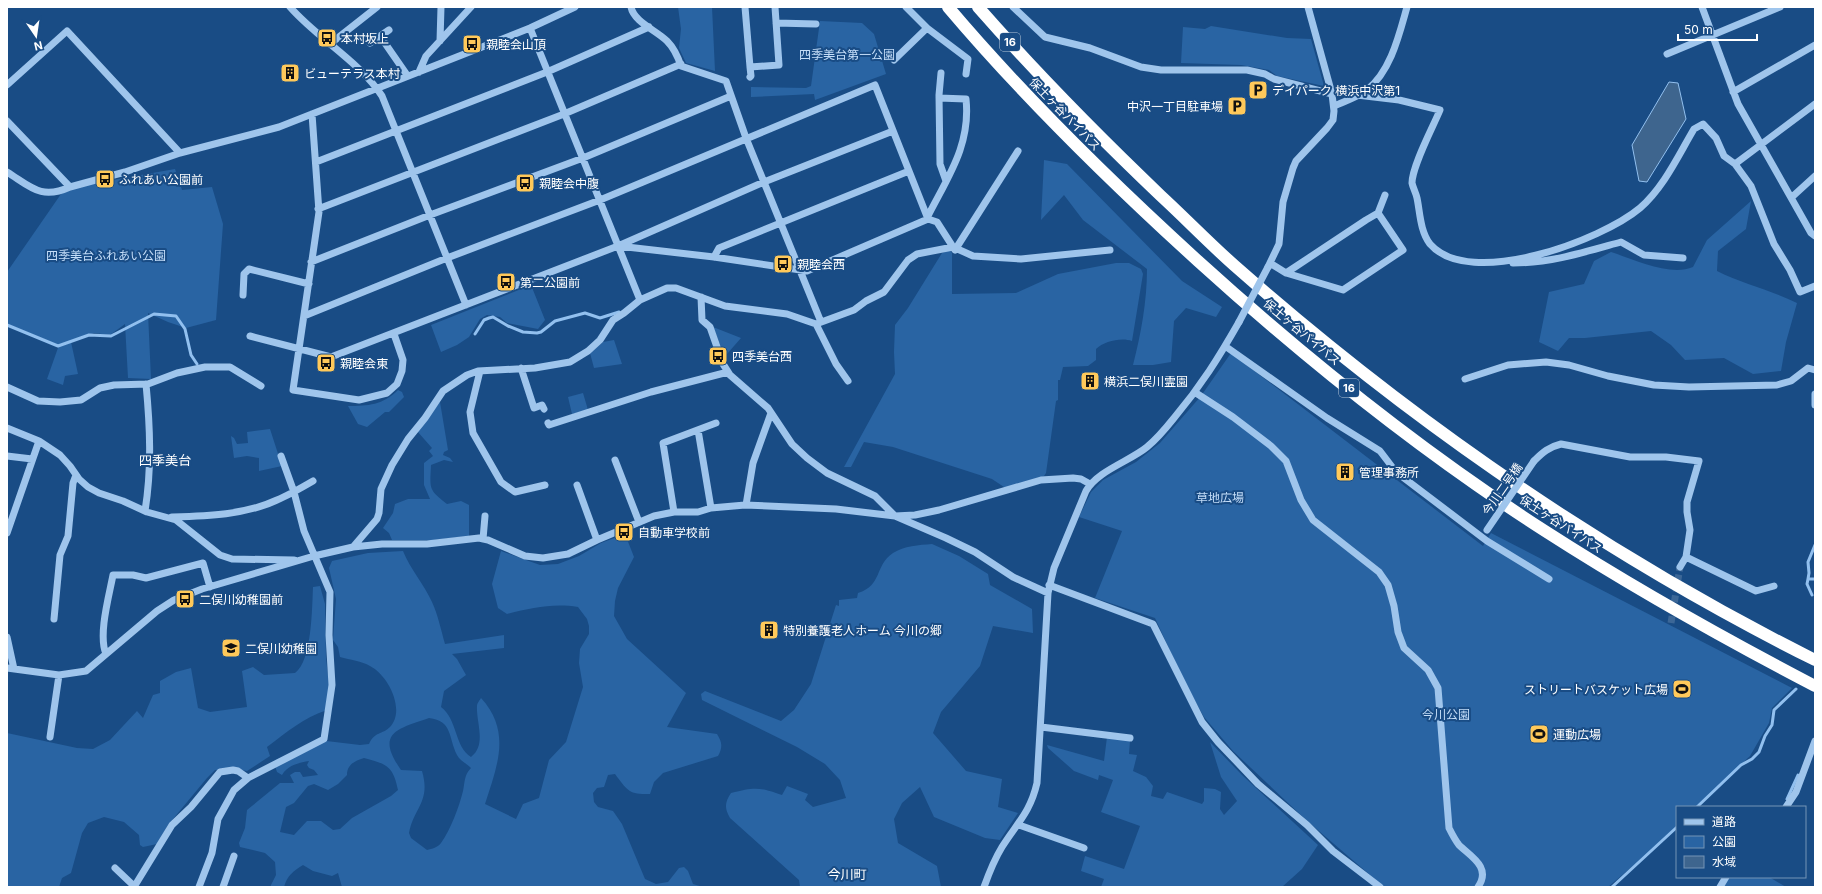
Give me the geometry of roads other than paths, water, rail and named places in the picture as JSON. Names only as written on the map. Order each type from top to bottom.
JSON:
[{"type":"highway","name":"保土ヶ谷バイパス","points":[[948,7],[996,62],[1087,158],[1235,294],[1323,369],[1433,454],[1543,530],[1704,628],[1815,686]]},
{"type":"highway","name":"保土ヶ谷バイパス","points":[[978,7],[1042,77],[1112,149],[1233,265],[1365,374],[1444,434],[1536,498],[1650,570],[1759,632],[1815,660]]},
{"type":"street","points":[[290,7],[366,76],[382,96],[466,305]]},
{"type":"street","points":[[330,44],[376,7]]},
{"type":"street","points":[[440,41],[441,7]]},
{"type":"street","points":[[419,72],[426,56],[471,7]]},
{"type":"street","points":[[7,172],[39,192],[58,192],[125,172],[180,153],[279,127],[407,75],[419,72],[530,28],[575,7]]},
{"type":"street","points":[[631,7],[632,14],[667,41],[673,48],[682,66],[726,81],[730,85],[731,96],[746,138],[800,271],[818,323],[836,364],[848,381]]},
{"type":"street","points":[[745,7],[750,77]]},
{"type":"street","points":[[750,67],[779,65],[776,7]]},
{"type":"street","points":[[906,7],[927,28],[968,59],[966,74]]},
{"type":"street","points":[[1013,7],[1045,37],[1090,48],[1141,67],[1161,70],[1247,70],[1265,74],[1274,79],[1332,94]]},
{"type":"street","points":[[984,887],[996,857],[1019,825],[1034,796],[1037,783],[1049,589],[1054,568],[1090,484],[1148,446],[1196,393],[1239,322],[1279,244],[1283,202],[1296,161],[1333,120],[1334,106],[1332,94],[1309,10],[1314,7]]},
{"type":"street","points":[[1334,106],[1367,90],[1376,82],[1390,58],[1407,7]]},
{"type":"street","points":[[1702,7],[1732,92],[1760,146],[1792,197],[1811,233],[1815,236]]},
{"type":"street","points":[[1667,54],[1780,7]]},
{"type":"street","points":[[776,23],[816,24]]},
{"type":"street","points":[[316,162],[547,72],[649,27]]},
{"type":"street","points":[[530,28],[640,300]]},
{"type":"street","points":[[894,60],[927,28]]},
{"type":"street","points":[[370,43],[388,30]]},
{"type":"street","points":[[7,85],[67,31],[180,153]]},
{"type":"street","points":[[380,36],[407,75]]},
{"type":"street","points":[[1732,92],[1815,45]]},
{"type":"street","points":[[318,209],[564,114],[681,64]]},
{"type":"street","points":[[941,73],[939,98],[940,164],[946,181]]},
{"type":"street","points":[[304,316],[447,258],[600,200],[875,85],[928,219],[937,222],[954,248]]},
{"type":"street","points":[[1357,95],[1399,100],[1440,110],[1415,170],[1412,184],[1423,232],[1430,243],[1437,250],[1450,258],[1466,262],[1545,262],[1621,242],[1644,256],[1683,258]]},
{"type":"street","points":[[311,262],[430,215],[583,158],[731,96]]},
{"type":"street","points":[[618,246],[714,257],[807,271],[928,219],[946,181],[954,170],[966,128],[967,111],[966,99],[964,96],[939,98]]},
{"type":"street","points":[[1735,164],[1815,104]]},
{"type":"street","points":[[312,114],[318,209],[309,284],[293,390],[359,400],[372,398],[387,393],[397,384],[402,371],[403,360],[394,334]]},
{"type":"street","points":[[7,121],[75,187]]},
{"type":"street","points":[[1491,263],[1544,253],[1616,225],[1640,208],[1661,186],[1694,129],[1703,124],[1716,138],[1724,156],[1735,164],[1751,186],[1774,244],[1790,270],[1800,292],[1815,286]]},
{"type":"street","points":[[250,336],[331,357],[394,334],[618,246],[764,182],[893,131]]},
{"type":"street","points":[[954,248],[1018,151]]},
{"type":"street","points":[[714,257],[719,248],[909,171]]},
{"type":"street","points":[[1792,197],[1815,176]]},
{"type":"street","points":[[1286,273],[1378,213],[1385,195]]},
{"type":"street","points":[[1269,265],[1286,273],[1343,290],[1403,250],[1378,213]]},
{"type":"street","points":[[353,547],[377,518],[379,513],[381,489],[392,465],[408,439],[425,418],[443,391],[467,375],[480,371],[535,368],[570,362],[588,351],[600,340],[613,320],[640,300],[667,288],[676,288],[725,306],[787,314],[818,323],[854,310],[866,301],[884,292],[908,260],[917,254],[954,248],[973,256],[1021,259],[1110,250]]},
{"type":"street","points":[[243,295],[244,274],[249,269],[309,284]]},
{"type":"street","points":[[701,297],[702,320],[710,327],[728,372],[757,397],[771,412],[792,444],[807,458],[827,473],[875,496],[895,516],[969,549],[1012,577],[1152,624],[1202,722],[1218,742],[1258,784],[1307,825],[1333,852],[1380,887]]},
{"type":"street","points":[[1225,346],[1327,418],[1380,451],[1396,472],[1482,537],[1550,579]]},
{"type":"street","points":[[1465,379],[1508,365],[1546,362],[1569,365],[1608,376],[1654,385],[1689,387],[1777,385],[1790,381],[1808,368],[1815,370]]},
{"type":"street","points":[[7,387],[38,401],[60,402],[81,400],[100,388],[114,385],[146,384],[177,373],[205,367],[230,367],[261,386]]},
{"type":"street","points":[[521,368],[534,408],[542,406],[544,409]]},
{"type":"street","points":[[480,371],[470,412],[473,433],[501,482],[515,492],[545,485]]},
{"type":"street","points":[[548,423],[549,425],[651,392],[728,372]]},
{"type":"street","points":[[145,511],[149,486],[150,448],[146,384]]},
{"type":"street","points":[[1196,393],[1233,417],[1271,446],[1286,461],[1301,500],[1313,520],[1379,572],[1388,585],[1394,606],[1398,632],[1404,648],[1428,670],[1438,688],[1449,828],[1458,844],[1478,861],[1482,871],[1481,882],[1478,887]]},
{"type":"street","points":[[1815,394],[1815,405]]},
{"type":"street","points":[[746,505],[754,464],[771,412]]},
{"type":"street","points":[[674,512],[663,443],[716,423]]},
{"type":"street","points":[[7,428],[39,441],[60,455],[88,487],[99,493],[123,501],[145,511],[176,520],[220,555],[232,559],[302,560]]},
{"type":"street","points":[[698,430],[711,508]]},
{"type":"street","points":[[7,532],[39,441]]},
{"type":"street","name":"今川二号橋","points":[[1482,537],[1534,461],[1547,449],[1561,444],[1630,457],[1666,457],[1699,461],[1687,502],[1690,530],[1686,557]]},
{"type":"street","points":[[7,456],[32,459]]},
{"type":"street","points":[[199,887],[212,853],[218,819],[234,790],[248,778],[324,739],[332,685],[329,635],[330,592],[304,531],[294,492],[281,456]]},
{"type":"street","points":[[615,460],[639,522]]},
{"type":"street","points":[[54,619],[60,555],[68,536],[73,483],[76,475]]},
{"type":"street","points":[[7,637],[11,669],[59,675],[86,671],[157,612],[174,600],[210,587],[314,556],[353,547],[382,544],[427,544],[482,539],[525,556],[543,558],[568,554],[654,516],[674,512],[698,512],[711,508],[746,505],[836,509],[895,516],[915,515],[940,510],[1041,480],[1073,478],[1081,479],[1090,484]]},
{"type":"street","points":[[167,517],[214,516],[250,510],[276,501],[313,482]]},
{"type":"street","points":[[577,485],[597,540]]},
{"type":"street","points":[[482,539],[485,516]]},
{"type":"street","points":[[1680,567],[1686,557],[1756,591],[1774,586]]},
{"type":"street","points":[[106,654],[103,647],[106,615],[113,575],[133,575],[146,578],[203,563],[210,587]]},
{"type":"street","points":[[50,737],[59,675]]},
{"type":"street","points":[[1041,727],[1130,738]]},
{"type":"street","points":[[1787,806],[1796,792],[1815,741]]},
{"type":"street","points":[[115,868],[135,887],[172,825],[191,807],[220,772],[233,770],[238,771],[248,778]]},
{"type":"street","points":[[1019,825],[1084,848]]},
{"type":"street","points":[[223,887],[234,856]]},
{"type":"street","points":[[1720,887],[1725,878]]},
{"type":"water","points":[[1669,82],[1678,83],[1686,119],[1647,182],[1639,181],[1632,145]]},
{"type":"waterway","points":[[475,334],[484,320],[493,317],[508,326],[523,332],[537,333],[541,332],[555,321],[585,313],[600,318],[619,312]]},
{"type":"waterway","points":[[7,325],[58,346],[89,335],[111,336],[154,314],[176,316],[185,329],[191,355],[197,364]]},
{"type":"waterway","points":[[1808,579],[1808,562],[1815,545]]},
{"type":"waterway","points":[[1812,595],[1807,584],[1808,579],[1815,579]]},
{"type":"waterway","points":[[1698,806],[1741,765],[1752,759],[1759,752],[1765,736],[1772,725],[1774,710],[1796,689]]},
{"type":"waterway","points":[[1787,799],[1798,775]]},
{"type":"waterway","points":[[1612,887],[1676,828]]},
{"type":"tunnel","points":[[1671,623],[1680,567]]},
{"type":"place","name":"本村坂上","points":[[327,38]]},
{"type":"place","name":"親睦会山頂","points":[[472,44]]},
{"type":"place","name":"ビューテラス本村","points":[[290,73]]},
{"type":"place","name":"デイパーク 横浜中沢第1","points":[[1258,90]]},
{"type":"place","name":"中沢一丁目駐車場","points":[[1237,106]]},
{"type":"place","name":"ふれあい公園前","points":[[105,179]]},
{"type":"place","name":"親睦会中腹","points":[[525,183]]},
{"type":"place","name":"親睦会西","points":[[783,264]]},
{"type":"place","name":"第二公園前","points":[[506,282]]},
{"type":"place","name":"四季美台西","points":[[718,356]]},
{"type":"place","name":"親睦会東","points":[[326,363]]},
{"type":"place","name":"横浜二俣川霊園","points":[[1090,381]]},
{"type":"place","name":"管理事務所","points":[[1345,472]]},
{"type":"place","name":"自動車学校前","points":[[624,532]]},
{"type":"place","name":"二俣川幼稚園前","points":[[185,599]]},
{"type":"place","name":"特別養護老人ホーム 今川の郷","points":[[769,630]]},
{"type":"place","name":"二俣川幼稚園","points":[[231,648]]},
{"type":"place","name":"ストリートバスケット広場","points":[[1682,689]]},
{"type":"place","name":"運動広場","points":[[1539,734]]},
{"type":"district","name":"四季美台","points":[[165,460]]},
{"type":"district","name":"今川町","points":[[847,874]]},
{"type":"park label","name":"四季美台第一公園","points":[[847,54]]},
{"type":"park label","name":"四季美台ふれあい公園","points":[[106,255]]},
{"type":"park label","name":"草地広場","points":[[1220,497]]},
{"type":"park label","name":"今川公園","points":[[1446,714]]}]
